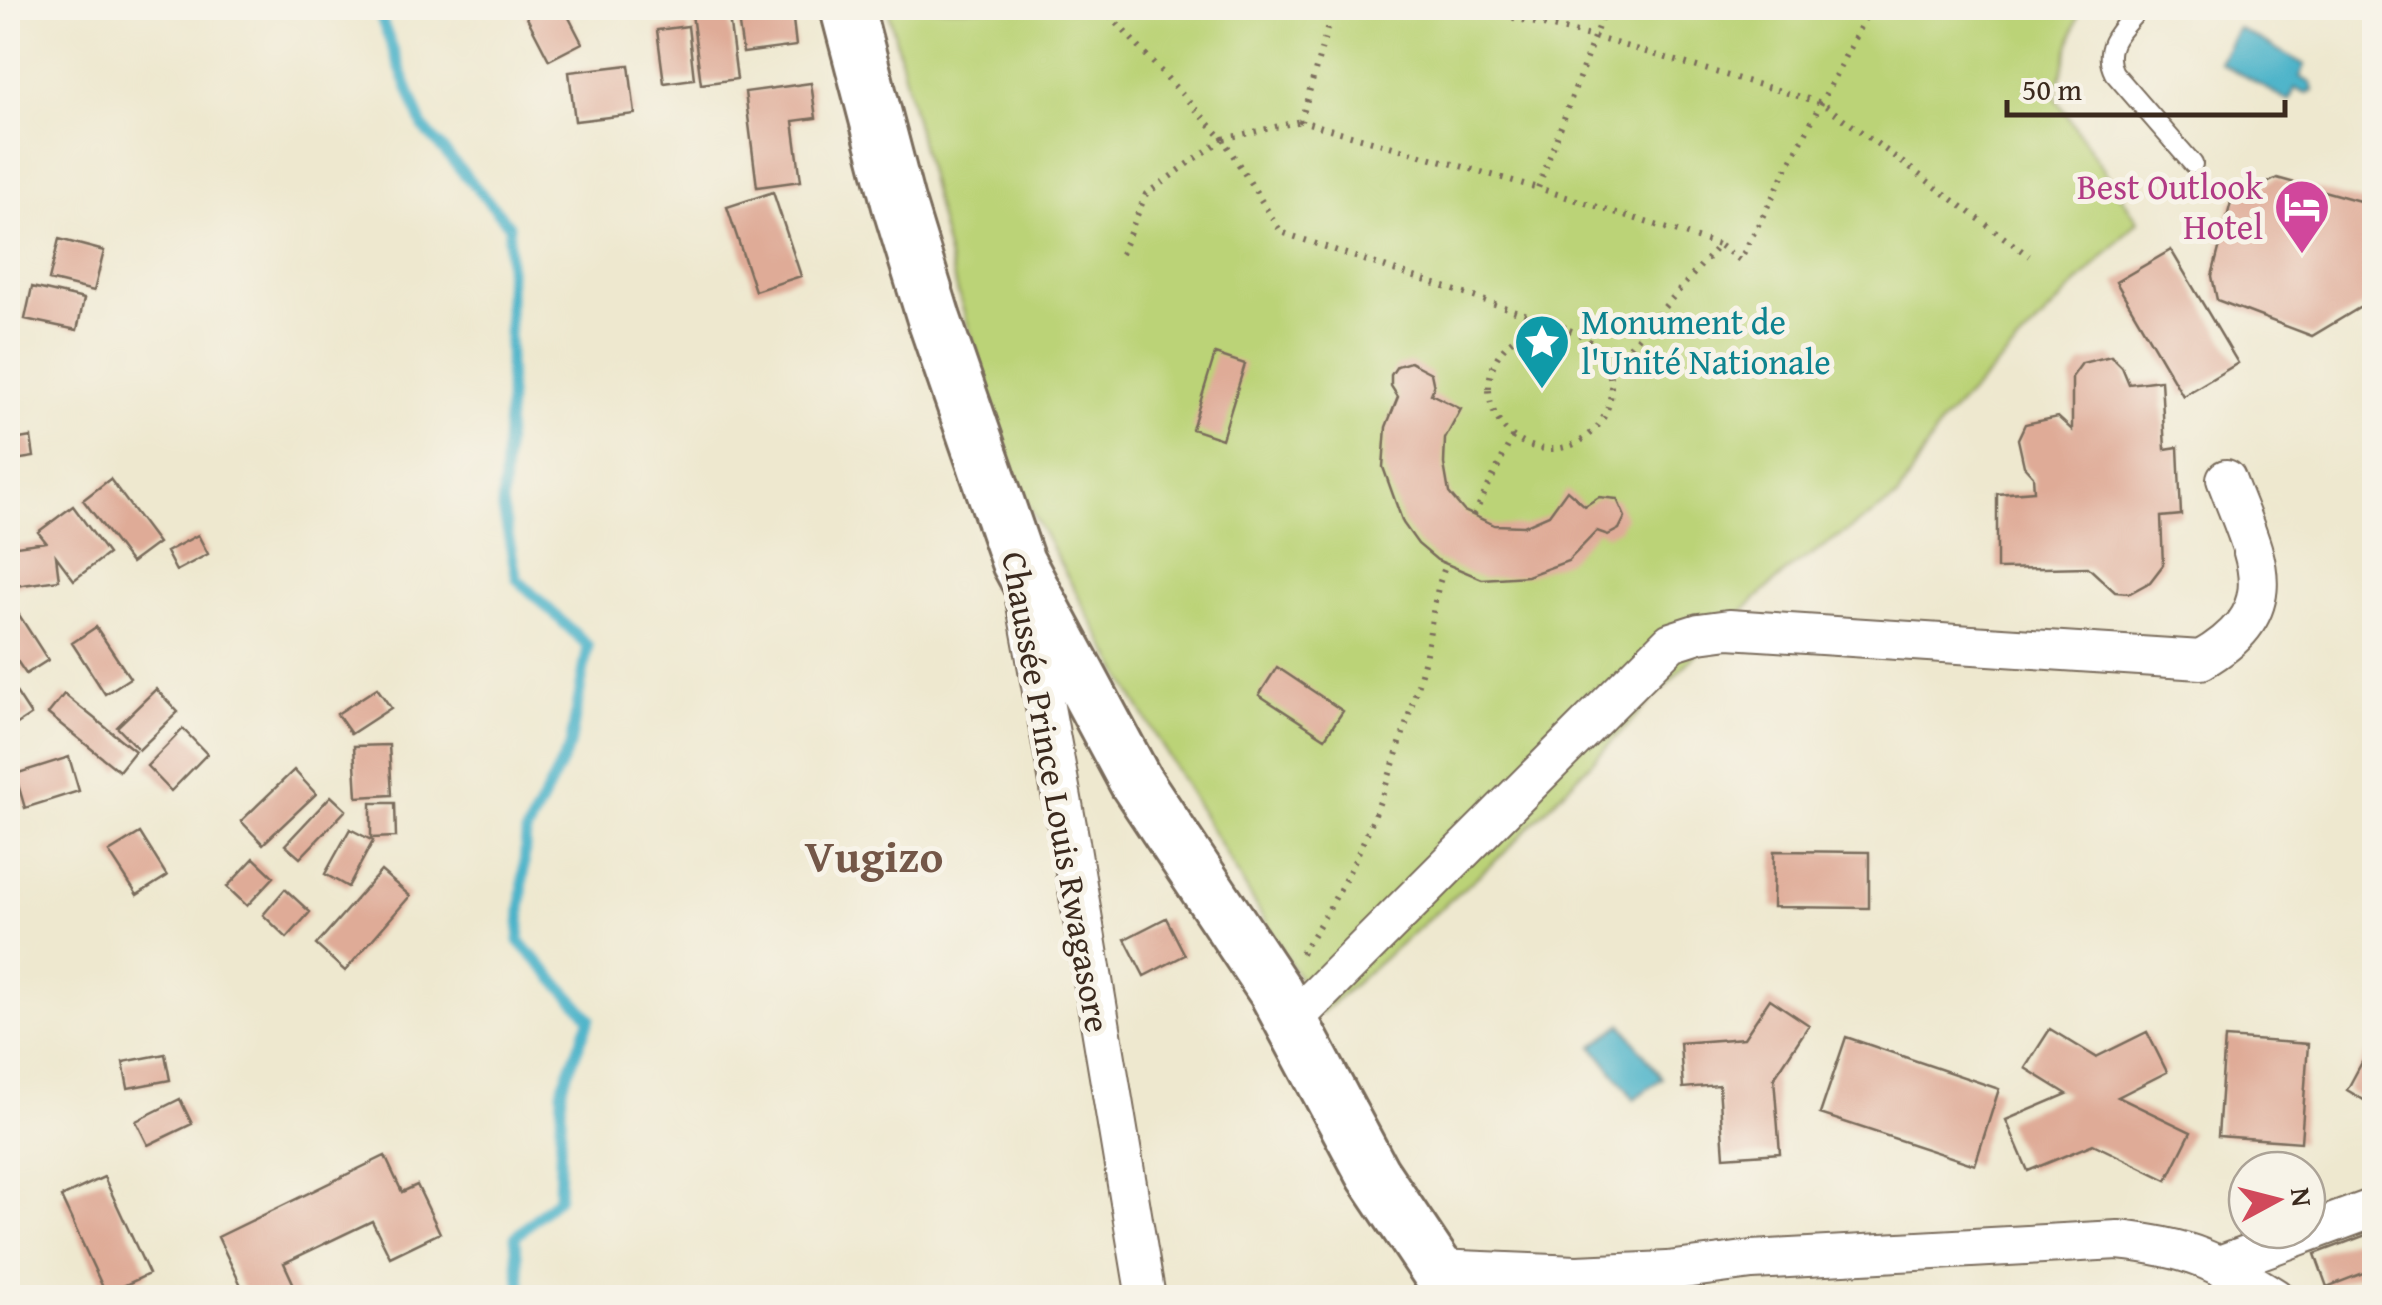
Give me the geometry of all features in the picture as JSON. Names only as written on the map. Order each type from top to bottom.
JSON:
[{"type":"street","name":"Chaussée Prince Louis Rwagasore","points":[[847,8],[903,218],[1018,562],[1070,842],[1146,1298]]},
{"type":"street","points":[[1283,1006],[1671,642],[1729,629],[2201,660],[2229,644],[2253,616],[2259,570],[2226,479]]},
{"type":"street","points":[[1018,562],[1136,782],[1283,1006],[1373,1174],[1446,1283],[1668,1271],[1752,1260],[2118,1240],[2165,1244],[2222,1264],[2275,1298]]},
{"type":"street","points":[[2222,1264],[2374,1208]]},
{"type":"lane","points":[[2140,8],[2111,42],[2107,60],[2194,164]]},
{"type":"path","points":[[1103,8],[1223,140],[1281,232],[1569,329],[1588,339],[1609,370],[1612,389],[1608,407],[1586,438],[1550,449],[1532,446],[1513,436],[1499,421],[1491,401],[1490,380],[1496,359],[1510,342],[1527,331],[1569,329]]},
{"type":"path","points":[[1301,121],[1334,8]]},
{"type":"path","points":[[1472,8],[1594,37],[1822,102],[2029,256]]},
{"type":"path","points":[[1538,188],[1605,8]]},
{"type":"path","points":[[1121,254],[1146,194],[1223,140],[1301,121],[1538,188],[1719,245],[1740,260],[1870,8]]},
{"type":"path","points":[[1609,370],[1719,245]]},
{"type":"path","points":[[1474,515],[1513,436]]},
{"type":"path","points":[[1283,1006],[1384,796],[1423,666],[1436,586],[1446,565]]},
{"type":"green space","points":[[888,8],[2080,8],[2055,97],[2138,221],[1942,422],[1897,498],[1789,569],[1708,642],[1504,853],[1320,1014],[1132,695],[1019,488],[955,284]]},
{"type":"water","points":[[2238,28],[2305,65],[2300,77],[2311,83],[2313,91],[2295,88],[2289,101],[2219,62]]},
{"type":"water","points":[[1622,1024],[1662,1078],[1634,1099],[1593,1046]]},
{"type":"building","points":[[522,8],[564,8],[582,43],[549,60]]},
{"type":"building","points":[[728,9],[737,79],[701,84],[692,14]]},
{"type":"building","points":[[792,11],[796,46],[743,53],[738,18]]},
{"type":"building","points":[[688,26],[694,79],[664,83],[657,30]]},
{"type":"building","points":[[629,65],[635,114],[575,121],[569,72]]},
{"type":"building","points":[[811,83],[816,118],[793,121],[801,181],[757,187],[745,92]]},
{"type":"building","points":[[2277,178],[2374,205],[2374,299],[2312,336],[2217,300],[2212,276],[2231,202]]},
{"type":"building","points":[[773,192],[801,276],[755,291],[727,207]]},
{"type":"building","points":[[59,239],[104,251],[94,291],[49,280]]},
{"type":"building","points":[[2171,250],[2238,363],[2183,396],[2116,282]]},
{"type":"building","points":[[32,287],[84,299],[77,330],[25,319]]},
{"type":"building","points":[[1215,354],[1245,364],[1222,439],[1192,429]]},
{"type":"building","points":[[2111,356],[2122,367],[2129,384],[2161,380],[2165,449],[2178,447],[2181,515],[2161,517],[2163,565],[2150,582],[2130,593],[2115,592],[2088,567],[1997,569],[1997,494],[2034,491],[2033,476],[2024,466],[2018,439],[2025,424],[2058,417],[2072,430],[2072,377],[2082,363]]},
{"type":"building","points":[[1410,362],[1431,373],[1431,394],[1461,409],[1445,439],[1444,464],[1449,493],[1464,511],[1494,525],[1524,526],[1549,515],[1567,490],[1585,506],[1599,497],[1617,499],[1625,517],[1619,529],[1608,535],[1597,531],[1568,561],[1527,576],[1482,579],[1437,560],[1418,544],[1403,523],[1383,467],[1386,427],[1398,397],[1391,386],[1391,375],[1397,366]]},
{"type":"building","points":[[31,437],[34,457],[8,461],[8,441]]},
{"type":"building","points":[[110,479],[158,543],[131,563],[83,500]]},
{"type":"building","points":[[73,506],[108,554],[74,580],[56,556],[59,580],[8,587],[8,547],[46,542],[38,532]]},
{"type":"building","points":[[198,535],[208,554],[176,571],[166,552]]},
{"type":"building","points":[[14,607],[48,660],[26,674],[11,652],[8,655],[8,611]]},
{"type":"building","points":[[96,627],[130,678],[105,694],[72,643]]},
{"type":"building","points":[[1277,667],[1343,711],[1325,738],[1259,695]]},
{"type":"building","points":[[377,688],[391,708],[351,734],[337,714]]},
{"type":"building","points":[[156,689],[178,712],[139,750],[117,727]]},
{"type":"building","points":[[16,692],[31,715],[8,730],[8,697]]},
{"type":"building","points":[[64,694],[135,751],[119,771],[48,714]]},
{"type":"building","points":[[183,729],[207,754],[171,791],[147,766]]},
{"type":"building","points":[[389,745],[392,795],[357,797],[354,746]]},
{"type":"building","points":[[69,757],[79,791],[25,808],[15,774]]},
{"type":"building","points":[[294,770],[316,794],[263,844],[241,821]]},
{"type":"building","points":[[331,796],[346,810],[300,858],[285,845]]},
{"type":"building","points":[[371,803],[395,803],[396,837],[371,838]]},
{"type":"building","points":[[350,829],[373,841],[348,887],[325,874]]},
{"type":"building","points":[[140,833],[167,876],[137,895],[109,852]]},
{"type":"building","points":[[1774,851],[1869,852],[1869,908],[1773,907]]},
{"type":"building","points":[[254,858],[274,877],[247,906],[227,887]]},
{"type":"building","points":[[381,871],[410,896],[345,971],[316,945]]},
{"type":"building","points":[[285,889],[310,912],[287,938],[263,915]]},
{"type":"building","points":[[1166,918],[1185,955],[1144,976],[1125,939]]},
{"type":"building","points":[[1770,999],[1809,1025],[1774,1078],[1780,1153],[1724,1157],[1719,1085],[1683,1088],[1680,1043],[1744,1038]]},
{"type":"building","points":[[2050,1029],[2096,1057],[2147,1032],[2167,1072],[2118,1097],[2191,1132],[2167,1180],[2093,1144],[2028,1171],[2006,1120],[2067,1094],[2025,1068]]},
{"type":"building","points":[[1846,1037],[1999,1089],[1975,1165],[1820,1114]]},
{"type":"building","points":[[2225,1038],[2308,1044],[2301,1142],[2218,1136]]},
{"type":"building","points":[[2374,1040],[2374,1106],[2347,1090]]},
{"type":"building","points":[[165,1054],[170,1080],[128,1088],[123,1062]]},
{"type":"building","points":[[180,1099],[192,1124],[148,1145],[136,1121]]},
{"type":"building","points":[[385,1156],[402,1192],[417,1185],[440,1233],[390,1257],[372,1221],[284,1263],[300,1298],[247,1298],[218,1237]]},
{"type":"building","points":[[104,1177],[149,1274],[106,1294],[61,1197]]},
{"type":"building","points":[[2374,1232],[2374,1269],[2327,1287],[2315,1254]]},
{"type":"waterway","points":[[377,8],[423,127],[509,225],[509,400],[502,505],[517,579],[588,646],[570,746],[526,833],[519,941],[590,1018],[562,1088],[559,1197],[515,1237],[522,1298]]},
{"type":"place","name":"Best Outlook Hotel","points":[[2302,256]]},
{"type":"place","name":"Monument de l'Unité Nationale","points":[[1542,391]]},
{"type":"district","name":"Vugizo","points":[[874,856]]}]
